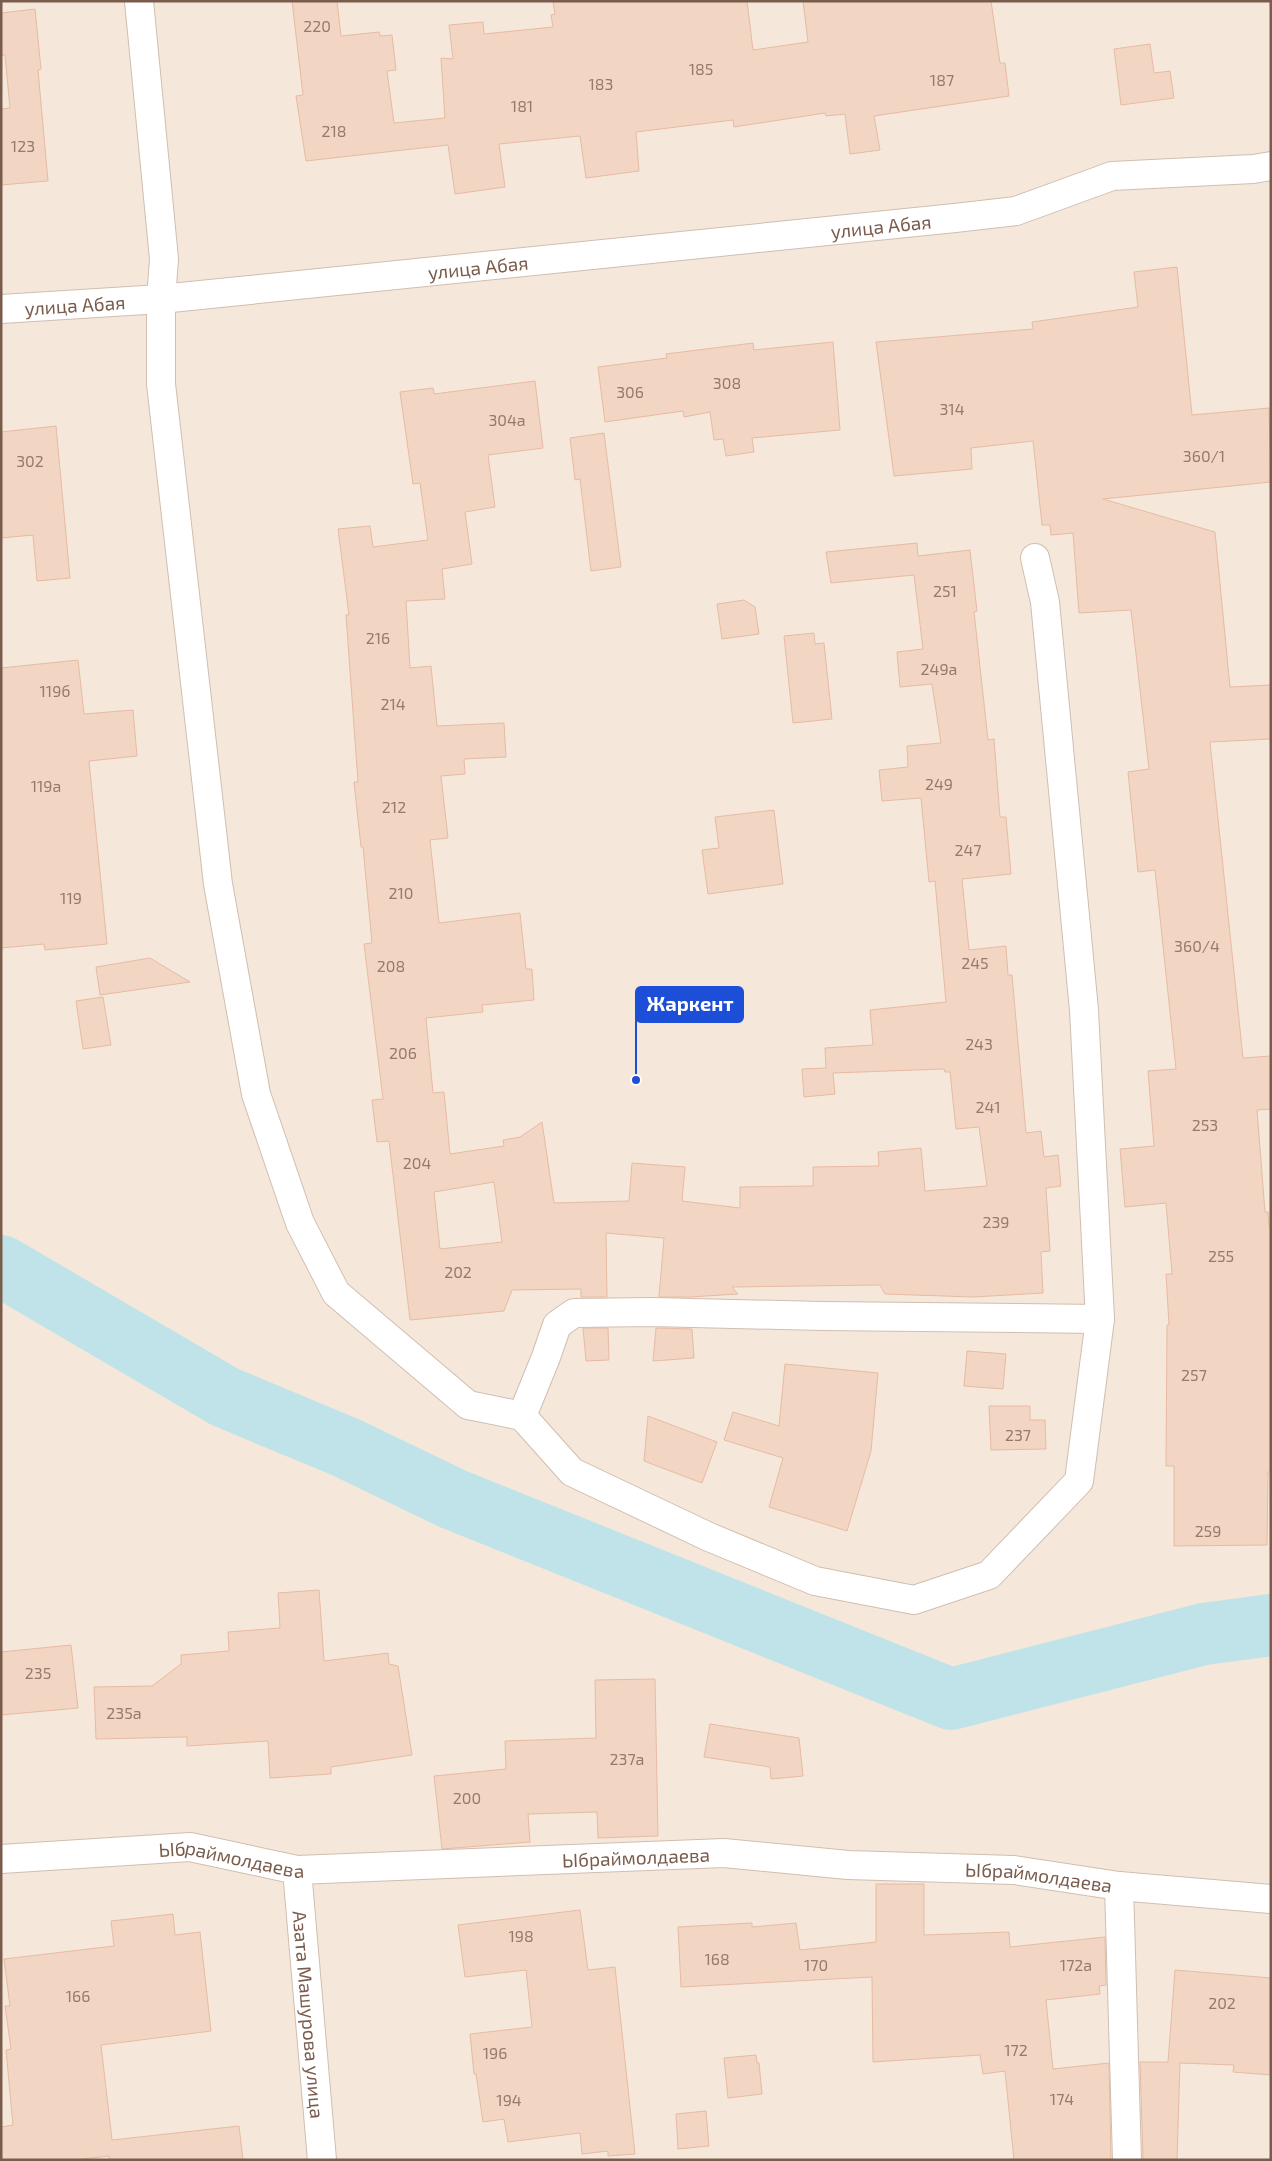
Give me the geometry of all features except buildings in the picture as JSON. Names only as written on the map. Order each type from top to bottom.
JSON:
[{"type":"street","points":[[139,1],[164,259],[161,300],[161,384],[218,884],[256,1094],[300,1223],[336,1293],[468,1405],[522,1416],[572,1472],[709,1537],[815,1581],[914,1600],[989,1575],[1079,1481],[1100,1319],[1084,1010],[1045,602],[1035,558]]},
{"type":"street","name":"улица Абая","points":[[1,309],[161,300],[955,218],[1016,211],[1112,176],[1253,169],[1271,166]]},
{"type":"street","points":[[522,1416],[557,1324],[574,1313],[652,1312],[1100,1319]]},
{"type":"street","name":"Ыбраймолдаева","points":[[1,1859],[190,1847],[297,1870],[724,1853],[848,1864],[1014,1870],[1119,1886],[1271,1899]]},
{"type":"street","name":"Азата Машурова улица","points":[[297,1870],[322,2160]]},
{"type":"street","points":[[1119,1886],[1127,2160]]},
{"type":"shaded area","points":[[1,1],[1271,1],[1271,2160],[1,2160]]},
{"type":"waterway","points":[[1,1266],[225,1397],[345,1447],[453,1499],[951,1699],[1204,1634],[1271,1625]]},
{"type":"place","name":"Жаркент","points":[[636,1080]]}]
